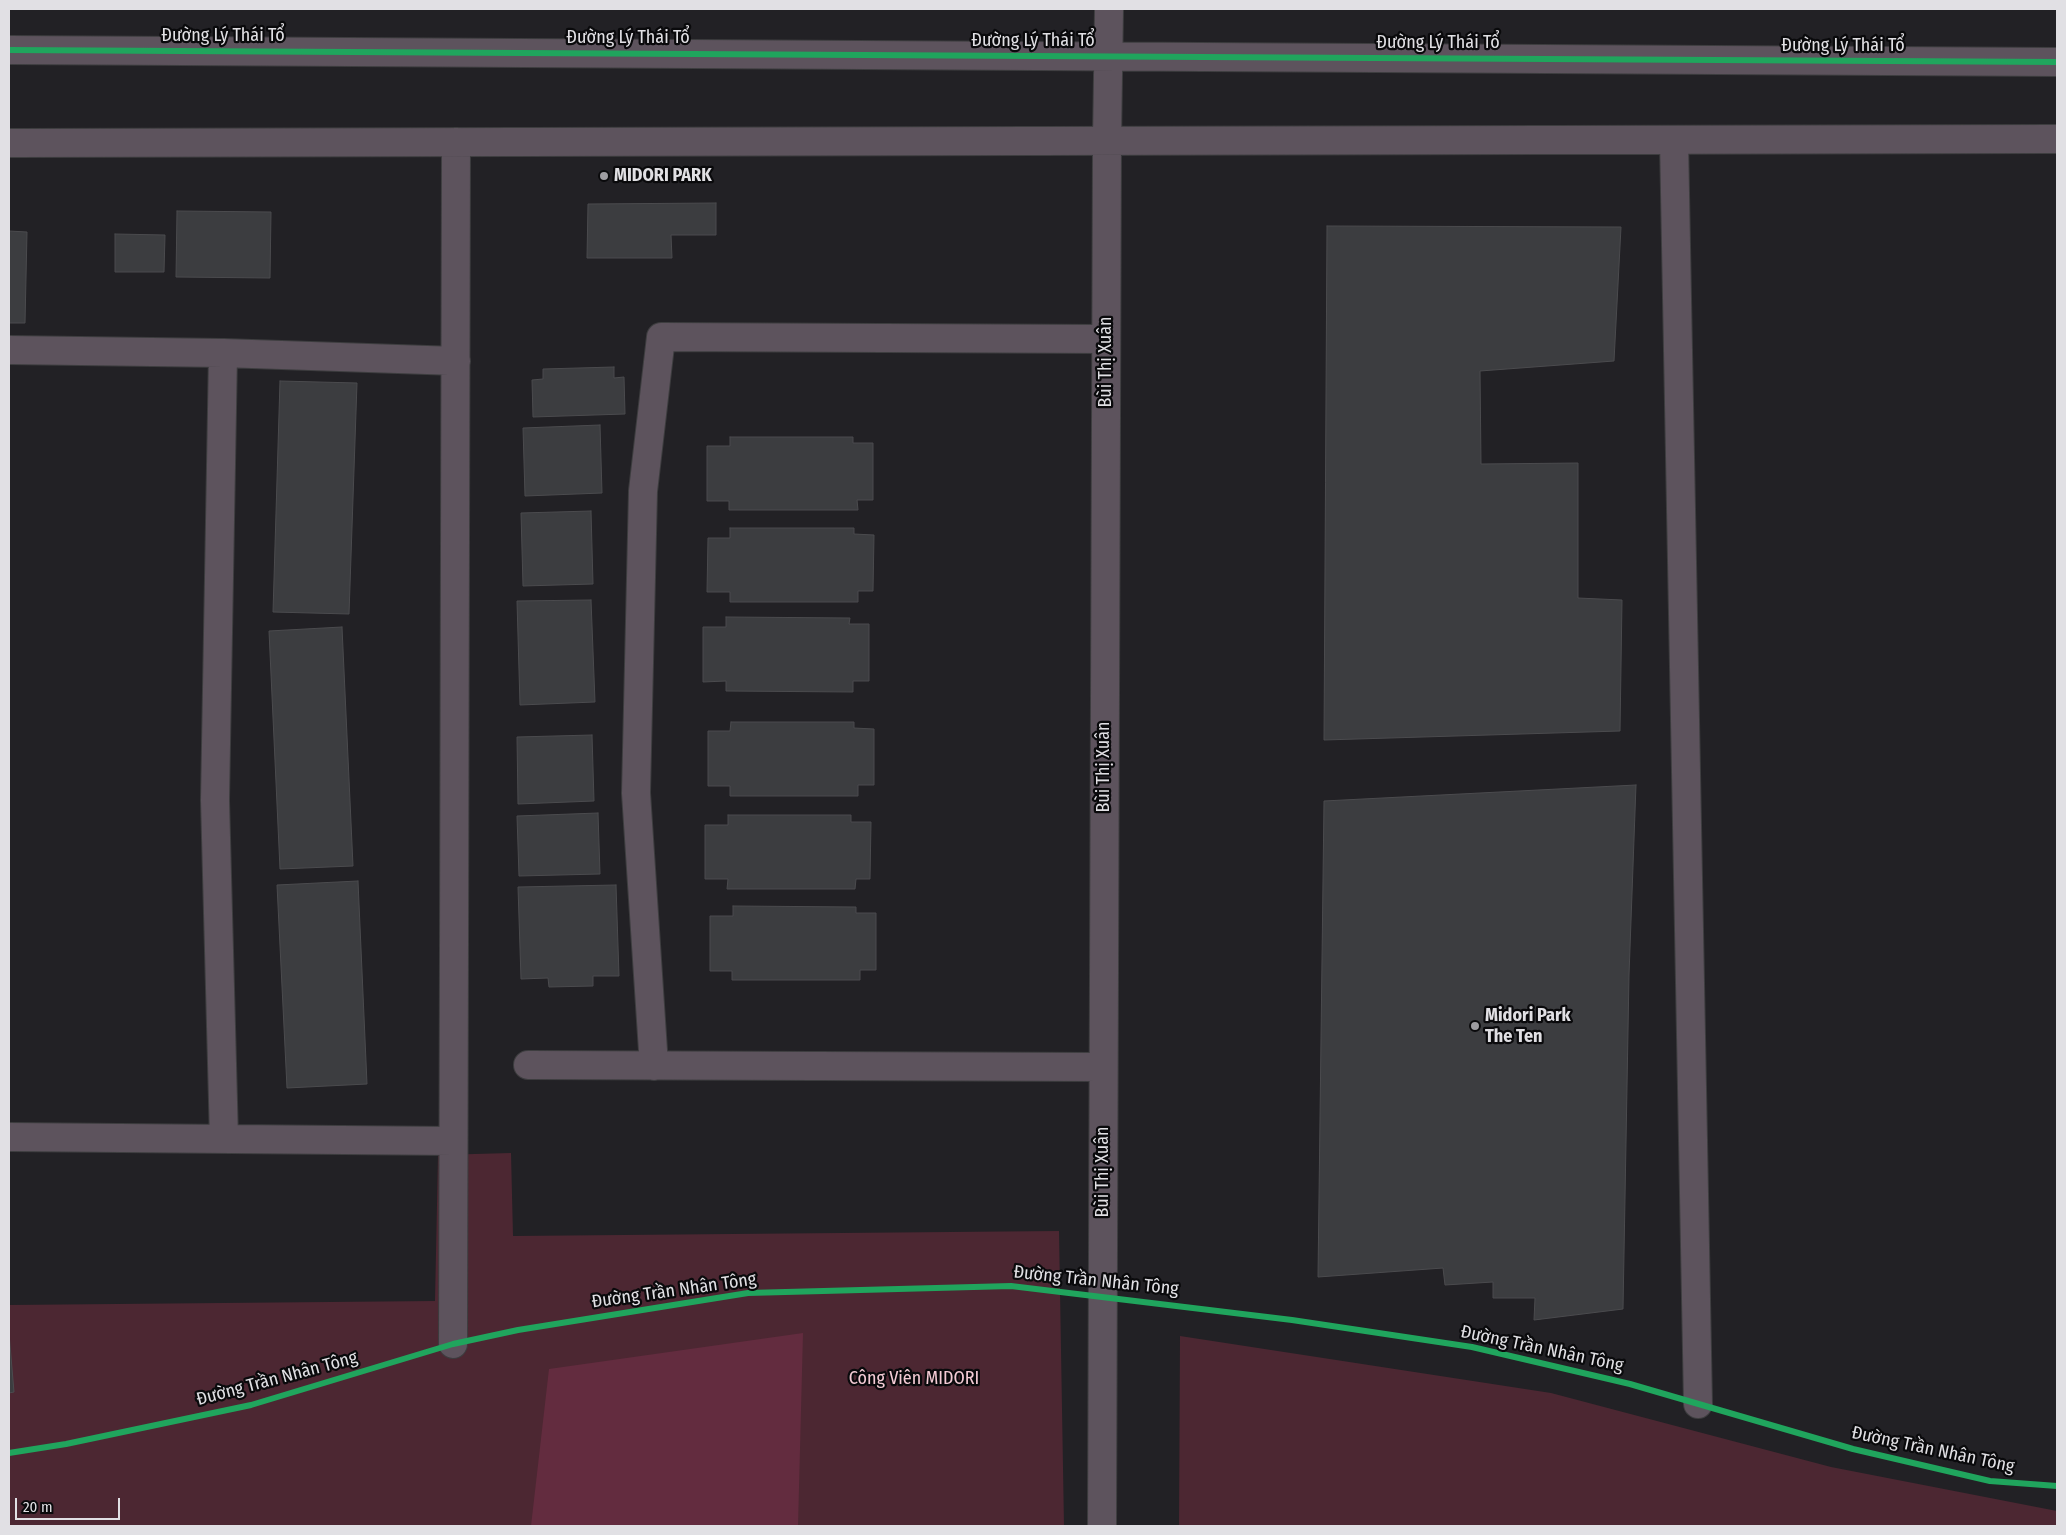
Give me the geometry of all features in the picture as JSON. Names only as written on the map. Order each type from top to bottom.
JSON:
[{"type":"street","name":"Bùi Thị Xuân","points":[[1102,1526],[1109,9]]},
{"type":"street","name":"Đường Lý Thái Tổ","points":[[9,50],[2057,62]]},
{"type":"street","points":[[1674,140],[1698,1404]]},
{"type":"street","points":[[9,143],[2057,140]]},
{"type":"street","points":[[453,1344],[456,142]]},
{"type":"street","points":[[654,1066],[636,793],[643,491],[662,337],[1106,339]]},
{"type":"street","points":[[9,350],[223,353],[456,361]]},
{"type":"street","points":[[223,353],[215,800],[224,1139]]},
{"type":"street","points":[[528,1065],[1103,1067]]},
{"type":"street","points":[[9,1137],[453,1141]]},
{"type":"green space","name":"Công Viên MIDORI","points":[[511,1153],[513,1236],[1059,1231],[1064,1526],[9,1526],[9,1305],[435,1301],[438,1155]]},
{"type":"green space","points":[[1180,1336],[1551,1393],[1831,1467],[2057,1511],[2057,1526],[1179,1526]]},
{"type":"shaded area","points":[[803,1333],[798,1526],[531,1526],[549,1369]]},
{"type":"building","points":[[716,203],[716,235],[671,235],[672,258],[587,258],[588,204]]},
{"type":"building","points":[[177,211],[271,212],[270,278],[176,277]]},
{"type":"building","points":[[1327,226],[1621,227],[1614,361],[1480,371],[1481,464],[1578,463],[1578,598],[1622,600],[1620,731],[1324,740]]},
{"type":"building","points":[[9,231],[27,232],[25,323],[9,323]]},
{"type":"building","points":[[115,234],[165,235],[164,272],[115,272]]},
{"type":"building","points":[[614,367],[614,378],[624,377],[625,414],[533,417],[532,380],[543,379],[543,369]]},
{"type":"building","points":[[280,381],[357,383],[349,614],[273,612]]},
{"type":"building","points":[[600,425],[602,493],[525,496],[523,428]]},
{"type":"building","points":[[730,437],[853,437],[853,443],[873,443],[873,500],[857,500],[858,510],[729,510],[729,501],[707,501],[707,446],[730,446]]},
{"type":"building","points":[[591,511],[593,584],[523,586],[521,513]]},
{"type":"building","points":[[730,528],[854,528],[854,534],[874,535],[873,591],[858,591],[858,602],[730,602],[730,592],[707,592],[708,538],[730,538]]},
{"type":"building","points":[[591,600],[595,702],[520,705],[517,601]]},
{"type":"building","points":[[726,617],[850,618],[849,624],[869,624],[869,681],[853,681],[853,692],[726,691],[726,681],[703,682],[703,627],[726,627]]},
{"type":"building","points":[[342,627],[353,866],[280,869],[269,631]]},
{"type":"building","points":[[731,722],[854,722],[854,728],[874,729],[874,785],[858,785],[858,796],[730,796],[730,786],[708,786],[708,731],[730,731]]},
{"type":"building","points":[[592,735],[594,801],[518,804],[517,737]]},
{"type":"building","name":"Midori Park The Ten","points":[[1636,785],[1629,975],[1623,1309],[1534,1320],[1535,1298],[1493,1298],[1493,1282],[1445,1285],[1443,1268],[1318,1277],[1324,801]]},
{"type":"building","points":[[598,813],[600,874],[519,876],[517,816]]},
{"type":"building","points":[[728,815],[851,815],[851,822],[871,822],[870,879],[856,879],[855,889],[727,889],[728,879],[705,879],[705,825],[728,825]]},
{"type":"building","points":[[358,881],[367,1084],[287,1088],[277,885]]},
{"type":"building","points":[[616,885],[619,976],[593,976],[593,986],[549,987],[548,978],[521,979],[518,887]]},
{"type":"building","points":[[733,906],[856,907],[856,913],[876,913],[876,970],[860,970],[860,980],[732,980],[732,971],[710,971],[710,916],[733,916]]},
{"type":"building","points":[[9,1333],[14,1392],[9,1393]]},
{"type":"cycle path","points":[[9,50],[2057,62]]},
{"type":"cycle path","name":"Đường Trần Nhân Tông","points":[[9,1453],[66,1444],[251,1405],[453,1344],[518,1330],[748,1293],[1011,1286],[1292,1320],[1472,1347],[1630,1384],[1853,1449],[1990,1481],[2057,1486]]},
{"type":"place","name":"MIDORI PARK","points":[[604,176]]},
{"type":"place","name":"Midori Park The Ten","points":[[1475,1026]]}]
